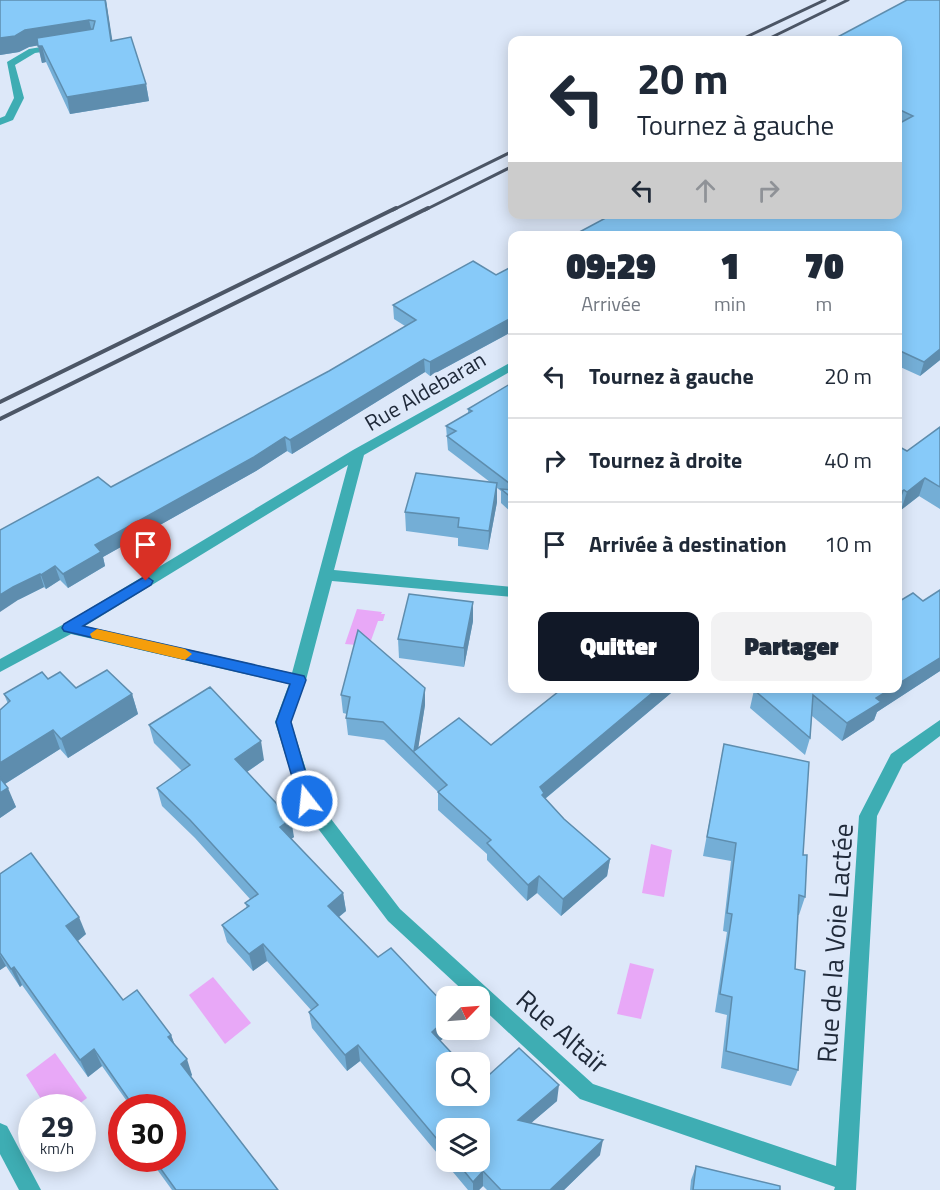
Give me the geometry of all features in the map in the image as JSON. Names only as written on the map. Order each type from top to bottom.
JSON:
[{"type":"street","points":[[0,122],[9,118],[19,98],[10,64],[32,51],[72,44]]},
{"type":"street","name":"Rue Aldebaran","points":[[0,666],[69,628],[358,453],[508,368]]},
{"type":"street","name":"Rue Altaïr","points":[[358,453],[298,680],[284,722],[307,801],[394,915],[587,1092],[845,1185]]},
{"type":"street","points":[[326,575],[508,592]]},
{"type":"street","points":[[69,628],[298,680]]},
{"type":"street","name":"Rue de la Voie Lactée","points":[[845,1185],[868,816],[897,759],[940,727]]},
{"type":"street","points":[[0,1133],[30,1190]]},
{"type":"shaded area","points":[[357,609],[385,614],[383,621],[378,621],[369,646],[345,644]]},
{"type":"shaded area","points":[[651,844],[672,850],[664,897],[642,893]]},
{"type":"shaded area","points":[[630,963],[654,969],[641,1019],[617,1014]]},
{"type":"shaded area","points":[[213,977],[251,1023],[225,1044],[189,995]]},
{"type":"shaded area","points":[[55,1053],[84,1094],[38,1094],[26,1075]]},
{"type":"building","points":[[0,0],[105,0],[111,41],[131,37],[146,84],[67,97],[42,46],[38,46],[37,38],[93,29],[95,21],[25,30],[15,36],[0,38]]},
{"type":"building","points":[[907,0],[940,0],[940,349],[924,362],[902,352],[902,231],[581,231],[604,219],[902,219],[902,122],[913,116],[902,111],[902,36],[840,36]]},
{"type":"building","points":[[473,261],[496,275],[508,269],[508,320],[430,362],[424,359],[290,440],[285,437],[254,457],[95,545],[101,552],[63,574],[55,566],[0,595],[0,530],[98,477],[111,487],[329,371],[416,320],[393,305]]},
{"type":"building","points":[[508,385],[508,482],[447,436],[456,431],[446,426],[472,411],[468,409]]},
{"type":"building","points":[[940,427],[940,487],[925,478],[907,492],[902,491],[902,448],[907,451]]},
{"type":"building","points":[[416,473],[497,483],[489,531],[458,527],[459,518],[405,512]]},
{"type":"building","points":[[940,590],[940,658],[902,682],[902,600],[913,593],[923,601]]},
{"type":"building","points":[[409,594],[473,602],[464,648],[398,639]]},
{"type":"building","points":[[358,630],[425,688],[414,751],[459,718],[491,745],[557,693],[652,693],[540,787],[544,793],[542,795],[564,819],[610,859],[563,899],[539,876],[528,885],[487,843],[491,840],[438,792],[447,785],[383,722],[346,718],[350,697],[341,695]]},
{"type":"building","points":[[107,670],[132,694],[61,739],[53,730],[0,763],[0,710],[10,701],[4,694],[42,672],[48,679],[60,672],[76,688]]},
{"type":"building","points":[[210,687],[261,741],[235,759],[291,819],[280,827],[343,893],[328,906],[378,957],[391,948],[436,995],[436,1028],[432,1032],[436,1040],[439,1040],[451,1052],[436,1052],[436,1106],[490,1106],[490,1074],[519,1048],[559,1085],[518,1120],[603,1140],[550,1190],[501,1190],[484,1172],[490,1172],[490,1118],[436,1118],[436,1138],[358,1045],[345,1055],[309,1012],[318,1005],[263,944],[249,954],[222,925],[249,906],[245,903],[258,894],[190,820],[157,788],[190,765],[149,725]]},
{"type":"building","points":[[758,693],[884,693],[876,698],[881,702],[847,723],[813,695],[810,738]]},
{"type":"building","points":[[724,744],[809,762],[803,855],[807,855],[805,897],[799,895],[795,969],[805,971],[798,1070],[726,1051],[732,997],[720,994],[732,914],[727,913],[736,843],[707,837]]},
{"type":"building","points":[[0,778],[8,788],[0,793]]},
{"type":"building","points":[[31,853],[79,917],[66,926],[123,1000],[137,990],[171,1035],[168,1037],[187,1059],[181,1064],[278,1190],[176,1190],[163,1172],[186,1172],[186,1094],[125,1094],[94,1049],[80,1060],[14,967],[11,969],[0,953],[0,874]]},
{"type":"building","points":[[696,1166],[780,1186],[780,1190],[693,1190]]},
{"type":"building","points":[[465,1172],[482,1172],[473,1182]]},
{"type":"railway","points":[[748,36],[825,0]]},
{"type":"railway","points":[[774,36],[848,0]]},
{"type":"railway","points":[[393,210],[508,153]]},
{"type":"railway","points":[[425,210],[508,168]]},
{"type":"railway","points":[[0,402],[396,208]]},
{"type":"railway","points":[[0,419],[428,208]]},
{"type":"slow traffic","points":[[97,634],[185,654]]},
{"type":"route","points":[[146,581],[69,628],[298,680],[284,722],[307,801]]}]
